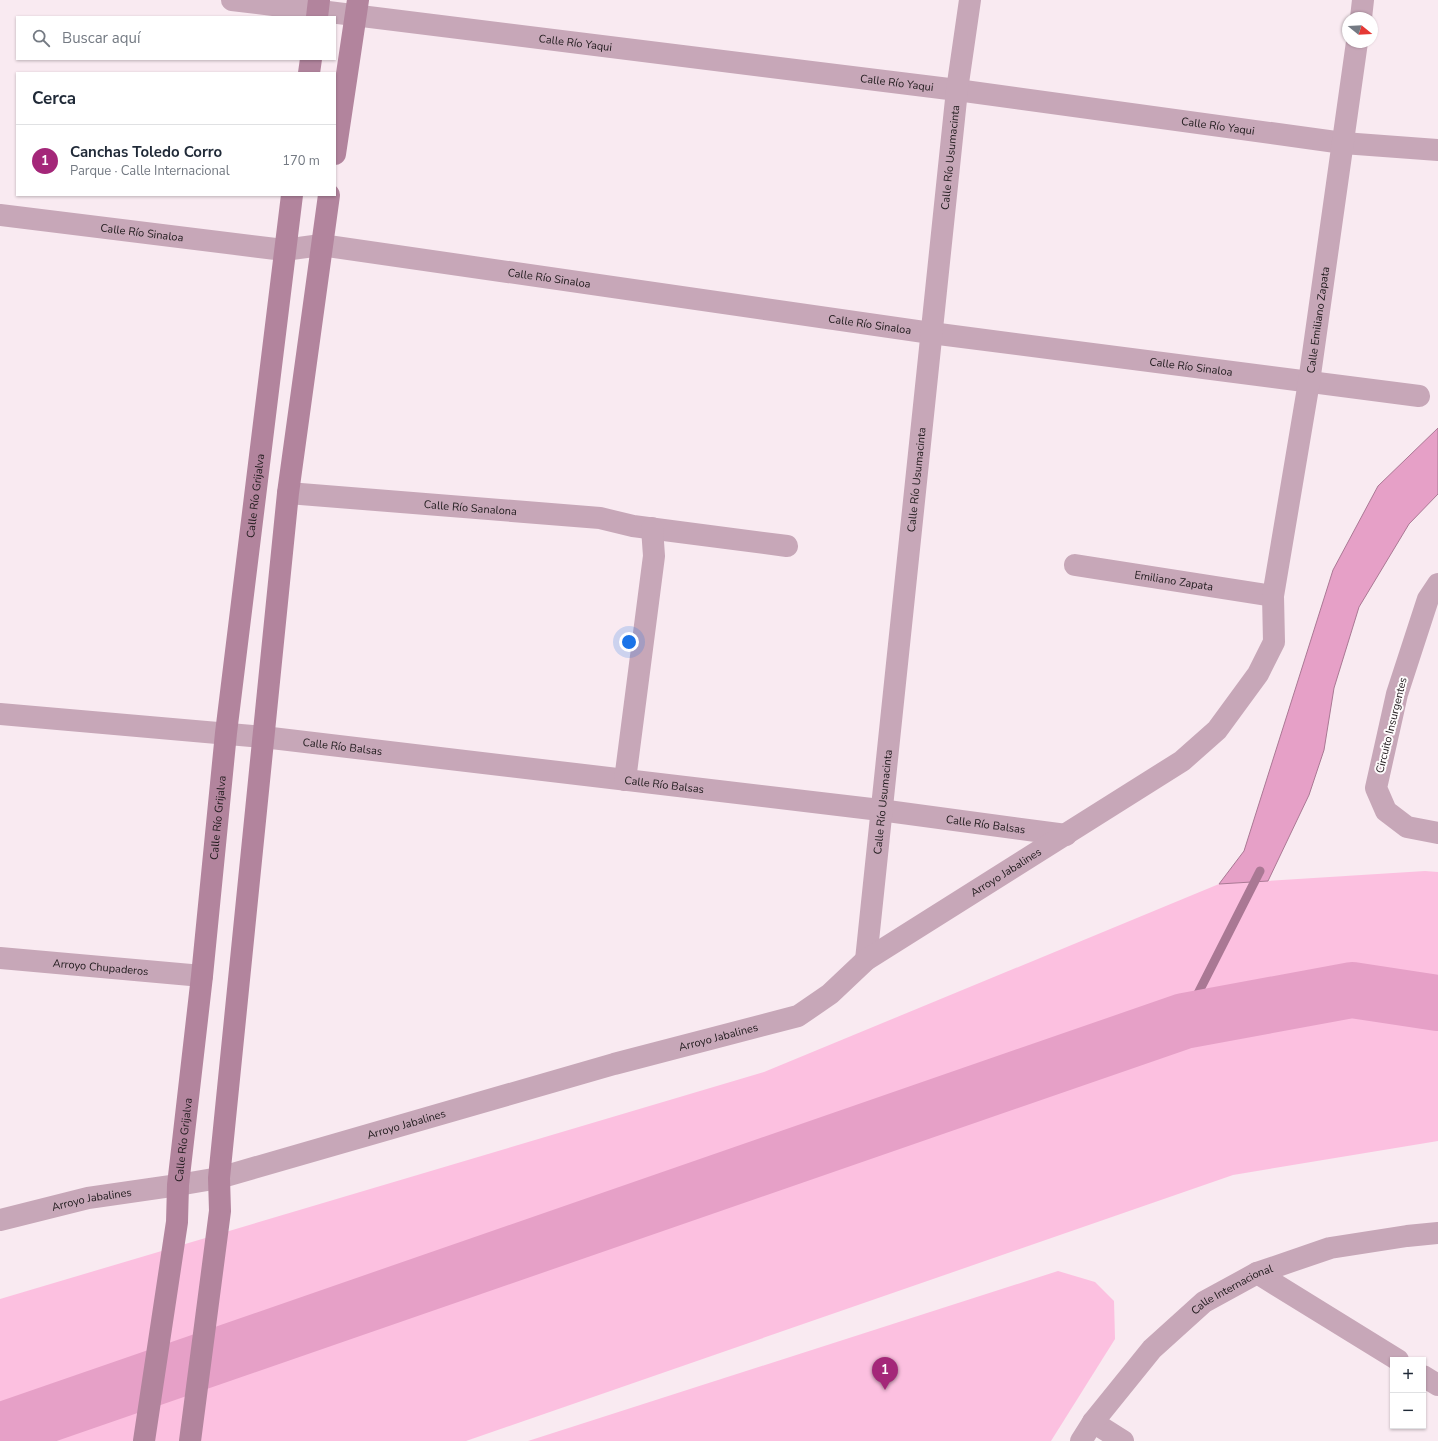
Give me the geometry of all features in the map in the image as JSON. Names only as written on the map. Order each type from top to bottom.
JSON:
[{"type":"main road","points":[[336,147],[357,7]]},
{"type":"main road","points":[[309,72],[311,60]]},
{"type":"main road","name":"Calle Río Grijalva","points":[[144,1441],[177,1222],[178,1186],[202,976],[226,733],[284,250],[292,196]]},
{"type":"main road","points":[[190,1441],[220,1211],[220,1178],[288,493],[329,196]]},
{"type":"street","points":[[232,0],[318,9]]},
{"type":"street","name":"Calle Río Usumacinta","points":[[866,960],[880,810],[957,90],[970,0]]},
{"type":"street","points":[[1362,12],[1363,0]]},
{"type":"street","name":"Calle Río Yaqui","points":[[318,9],[357,7],[1343,143],[1438,150]]},
{"type":"street","name":"Calle Emiliano Zapata","points":[[1273,596],[1309,382],[1356,48]]},
{"type":"street","name":"Calle Río Sinaloa","points":[[0,215],[284,250],[321,245],[931,333],[1419,396]]},
{"type":"street","name":"Calle Río Sanalona","points":[[288,493],[600,518],[633,526],[787,546]]},
{"type":"street","points":[[624,780],[654,556],[652,528]]},
{"type":"street","name":"Emiliano Zapata","points":[[1075,565],[1273,596]]},
{"type":"street","name":"Circuito Insurgentes","points":[[1438,584],[1428,599],[1397,694],[1376,788],[1386,812],[1407,827],[1438,833]]},
{"type":"street","name":"Arroyo Jabalines","points":[[0,1220],[88,1198],[178,1186],[220,1178],[642,1056],[798,1016],[830,994],[866,960],[1182,761],[1217,730],[1258,674],[1274,642],[1273,596]]},
{"type":"street","points":[[0,714],[226,733]]},
{"type":"street","name":"Calle Río Balsas","points":[[226,733],[880,810],[1066,835]]},
{"type":"street","name":"Arroyo Chupaderos","points":[[0,958],[202,976]]},
{"type":"street","name":"Calle Internacional","points":[[1081,1441],[1093,1422],[1152,1349],[1204,1302],[1257,1273],[1330,1248],[1407,1236],[1438,1233]]},
{"type":"street","points":[[1257,1273],[1393,1357]]},
{"type":"street","points":[[1426,1378],[1438,1385]]},
{"type":"street","points":[[1093,1422],[1123,1441]]},
{"type":"shaded area","points":[[1438,428],[1438,494],[1409,524],[1359,607],[1334,688],[1324,750],[1309,795],[1268,881],[1219,884],[1244,851],[1333,570],[1378,486]]},
{"type":"shaded area","points":[[1425,871],[1438,872],[1438,1141],[1233,1175],[466,1441],[0,1441],[0,1299],[764,1072],[1219,884]]},
{"type":"shaded area","points":[[1058,1271],[1095,1282],[1114,1301],[1115,1339],[1051,1441],[528,1441]]},
{"type":"waterway","points":[[1184,1021],[1260,871]]},
{"type":"waterway","points":[[0,1431],[1184,1021],[1352,990],[1438,1003]]},
{"type":"place","name":"Canchas Toledo Corro","points":[[885,1390]]}]
